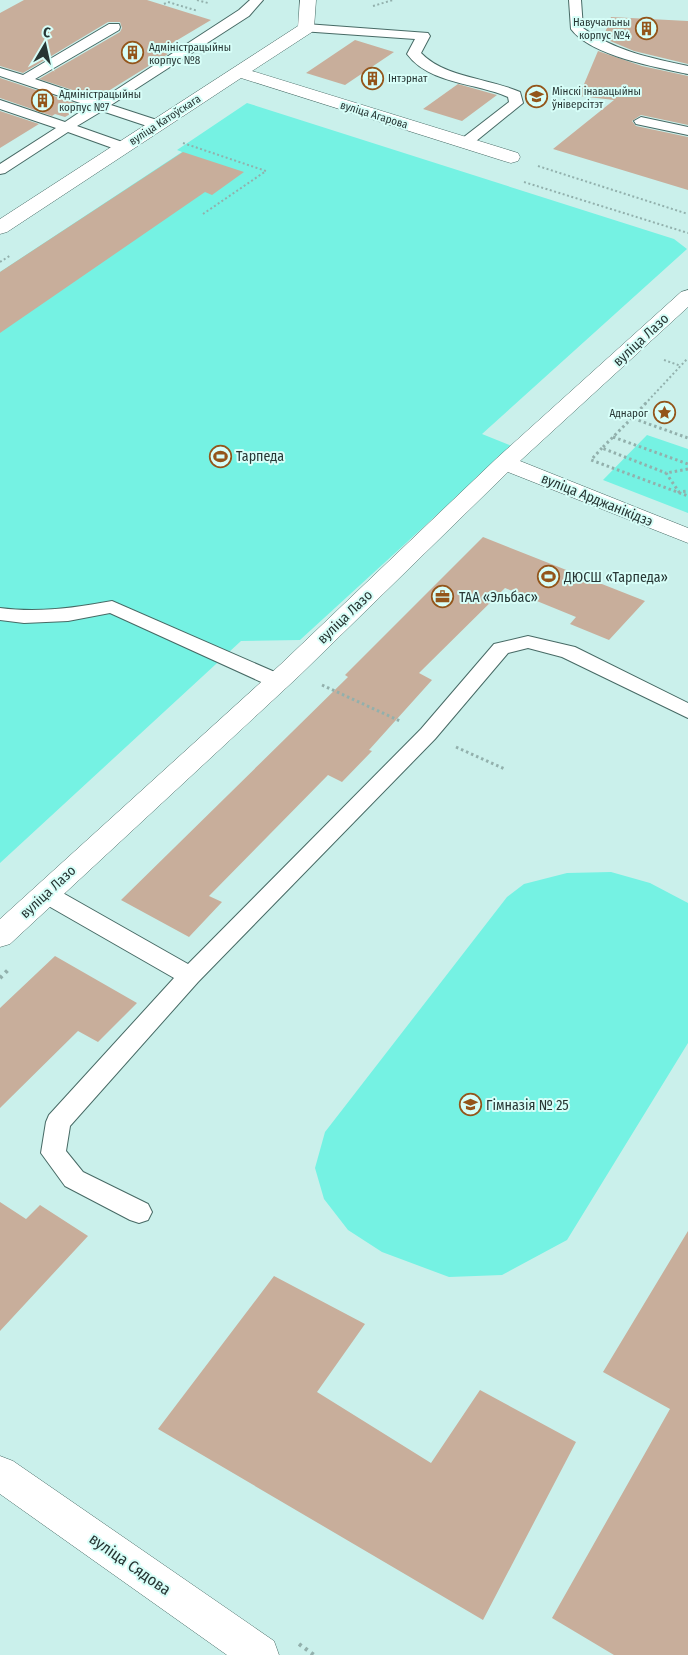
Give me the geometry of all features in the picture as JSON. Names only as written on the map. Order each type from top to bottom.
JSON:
[{"type":"street","points":[[306,28],[308,0]]},
{"type":"street","name":"вуліца Катоўскага","points":[[0,228],[306,28]]},
{"type":"street","name":"вуліца Агарова","points":[[238,72],[511,157]]},
{"type":"street","name":"вуліца Лазо","points":[[0,936],[277,682],[505,463],[625,356],[688,296]]},
{"type":"street","name":"вуліца Арджанікідзэ","points":[[505,463],[688,536]]},
{"type":"street","name":"вуліца Сядова","points":[[0,1472],[260,1655]]},
{"type":"lane","points":[[0,170],[244,13],[257,0]]},
{"type":"lane","points":[[575,0],[577,29],[590,40],[636,59],[688,70]]},
{"type":"lane","points":[[24,80],[114,27]]},
{"type":"lane","points":[[306,28],[422,36],[414,54],[419,61],[436,70],[503,88],[515,94],[516,103],[465,143]]},
{"type":"lane","points":[[0,72],[158,125]]},
{"type":"lane","points":[[0,104],[123,148]]},
{"type":"lane","points":[[641,121],[688,131]]},
{"type":"lane","points":[[0,614],[24,617],[68,615],[112,607],[277,682]]},
{"type":"lane","points":[[138,1212],[74,1179],[53,1153],[58,1122],[190,976],[428,734],[501,648],[528,642],[568,652],[688,711]]},
{"type":"lane","points":[[46,894],[190,976]]},
{"type":"path","points":[[164,4],[168,2],[204,13]]},
{"type":"path","points":[[181,11],[186,7]]},
{"type":"path","points":[[178,141],[266,171],[203,214]]},
{"type":"path","points":[[511,157],[688,214]]},
{"type":"path","points":[[688,358],[591,460],[688,496]]},
{"type":"path","points":[[672,362],[681,366]]},
{"type":"path","points":[[632,418],[688,438]]},
{"type":"path","points":[[613,437],[688,464]]},
{"type":"path","points":[[602,448],[666,473],[688,469]]},
{"type":"path","points":[[666,473],[679,492]]},
{"type":"path","points":[[679,492],[688,491]]},
{"type":"green space","name":"Тарпеда","points":[[247,103],[674,239],[687,249],[482,434],[512,446],[300,640],[241,641],[0,863],[0,272],[182,152],[177,150]]},
{"type":"green space","points":[[647,435],[688,449],[688,513],[603,480]]},
{"type":"green space","points":[[611,872],[650,883],[688,903],[688,1043],[567,1240],[502,1275],[449,1277],[382,1252],[348,1230],[324,1199],[315,1168],[325,1132],[507,897],[524,884],[567,873]]},
{"type":"building","points":[[24,0],[147,0],[211,20],[159,51],[168,54],[97,98],[39,79],[120,32],[122,28],[120,22],[108,22],[23,73],[0,66],[0,13]]},
{"type":"building","points":[[611,17],[688,21],[688,64],[634,51],[603,38]]},
{"type":"building","points":[[355,40],[394,52],[345,85],[306,73]]},
{"type":"building","points":[[598,51],[642,66],[688,76],[688,125],[641,115],[632,121],[636,126],[688,137],[688,190],[553,149],[614,100],[579,96]]},
{"type":"building","name":"Адміністрацыйны корпус №7","points":[[0,78],[84,106],[65,117],[55,114],[52,116],[0,98]]},
{"type":"building","points":[[458,84],[497,95],[462,121],[423,109]]},
{"type":"building","points":[[0,111],[39,124],[0,148]]},
{"type":"building","points":[[183,152],[244,172],[212,195],[205,192],[0,333],[0,272]]},
{"type":"building","points":[[483,537],[645,601],[609,640],[570,624],[576,617],[505,588],[419,673],[432,680],[369,750],[372,751],[342,782],[328,775],[209,896],[222,902],[189,937],[121,900],[348,677],[345,675]]},
{"type":"building","points":[[55,956],[137,1003],[98,1042],[78,1031],[0,1108],[0,1008]]},
{"type":"building","points":[[0,1202],[26,1219],[40,1205],[88,1236],[0,1331]]},
{"type":"building","points":[[688,1231],[688,1655],[614,1655],[552,1618],[670,1409],[603,1372]]},
{"type":"building","points":[[274,1276],[365,1324],[317,1392],[431,1463],[480,1390],[576,1442],[483,1620],[158,1429]]},
{"type":"place","name":"Навучальны корпус №4","points":[[646,28]]},
{"type":"place","name":"Адміністрацыйны корпус №8","points":[[133,53]]},
{"type":"place","name":"Інтэрнат","points":[[372,78]]},
{"type":"place","name":"Мінскі інавацыйны ўніверсітэт","points":[[536,97]]},
{"type":"place","name":"Адміністрацыйны корпус №7","points":[[43,100]]},
{"type":"place","name":"Аднарог","points":[[664,413]]},
{"type":"place","name":"Тарпеда","points":[[220,456]]},
{"type":"place","name":"ДЮСШ «Тарпеда»","points":[[548,577]]},
{"type":"place","name":"ТАА «Эльбас»","points":[[443,597]]},
{"type":"place","name":"Гімназія № 25","points":[[470,1105]]}]
